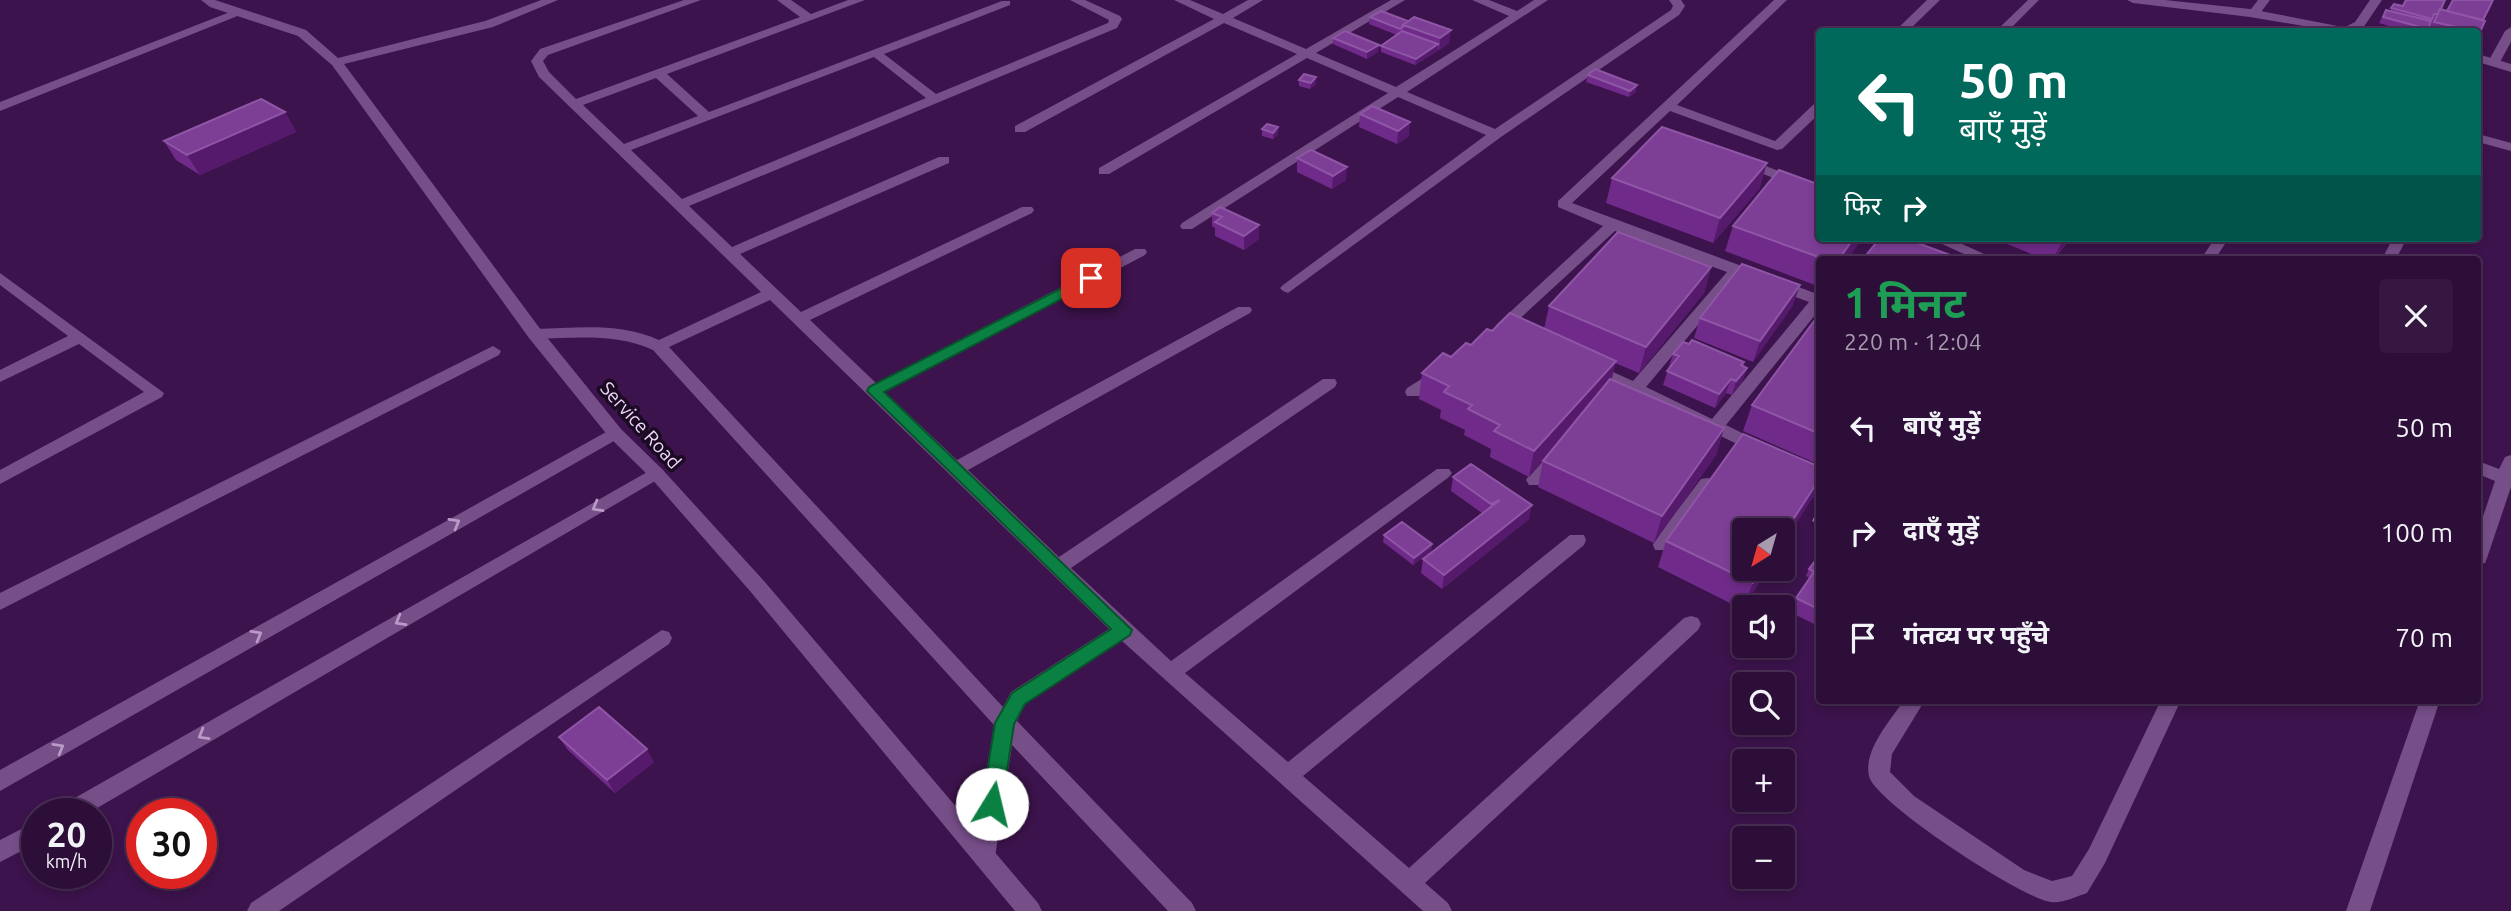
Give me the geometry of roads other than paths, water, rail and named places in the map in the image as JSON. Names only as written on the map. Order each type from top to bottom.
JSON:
[{"type":"street","name":"Service Road","points":[[207,0],[214,5],[302,33],[336,62],[535,334],[615,433],[656,473],[757,586],[1030,911]]},
{"type":"street","points":[[336,62],[489,24],[552,0]]},
{"type":"street","points":[[695,0],[544,52],[537,61],[543,74],[1123,630],[1440,911]]},
{"type":"street","points":[[783,0],[809,18]]},
{"type":"street","points":[[575,104],[859,0]]},
{"type":"street","points":[[680,205],[1113,25],[1116,19],[1076,0]]},
{"type":"street","points":[[1180,0],[1496,134]]},
{"type":"street","points":[[1020,129],[1257,0]]},
{"type":"street","points":[[1104,171],[1399,0]]},
{"type":"street","points":[[1478,0],[1518,15]]},
{"type":"street","points":[[1187,226],[1542,0]]},
{"type":"street","points":[[1288,288],[1496,134],[1675,12],[1679,6],[1675,0]]},
{"type":"street","points":[[1781,0],[1668,106],[1656,126],[1563,204],[1816,299]]},
{"type":"street","points":[[1904,28],[1934,0]]},
{"type":"street","points":[[2133,0],[2254,13],[2345,28]]},
{"type":"street","points":[[2254,13],[2264,0]]},
{"type":"street","points":[[2358,28],[2376,0]]},
{"type":"street","points":[[622,149],[1006,3]]},
{"type":"street","points":[[3,104],[239,13]]},
{"type":"street","points":[[2494,62],[2511,31]]},
{"type":"street","points":[[876,53],[935,99]]},
{"type":"street","points":[[2481,59],[2511,68]]},
{"type":"street","points":[[658,73],[707,117]]},
{"type":"street","points":[[1668,106],[1777,146],[1816,110]]},
{"type":"street","points":[[2481,139],[2511,147]]},
{"type":"street","points":[[1735,158],[1816,190]]},
{"type":"street","points":[[731,253],[944,160]]},
{"type":"street","points":[[799,318],[1027,209]]},
{"type":"street","points":[[1527,337],[1499,329],[1606,242],[1613,225]]},
{"type":"street","points":[[1946,242],[1981,256]]},
{"type":"street","points":[[874,391],[1140,252]]},
{"type":"street","points":[[1607,397],[1629,385],[1717,283],[1735,270]]},
{"type":"street","points":[[0,478],[156,393],[4,285]]},
{"type":"street","points":[[659,346],[773,293]]},
{"type":"street","points":[[1716,426],[1816,304]]},
{"type":"street","points":[[956,469],[1244,310]]},
{"type":"street","points":[[535,334],[643,337],[659,346],[1005,723],[1184,911]]},
{"type":"street","points":[[0,377],[80,337]]},
{"type":"street","points":[[0,602],[493,351]]},
{"type":"street","points":[[1574,359],[1716,426],[1737,444],[1775,457]]},
{"type":"street","points":[[1413,392],[1453,362]]},
{"type":"street","points":[[1058,567],[1329,383]]},
{"type":"street","points":[[0,781],[615,433]]},
{"type":"street","points":[[1535,480],[1564,446]]},
{"type":"street","points":[[2481,468],[2509,473],[2481,550]]},
{"type":"street","points":[[1662,545],[1717,471]]},
{"type":"street","points":[[95,798],[656,473]]},
{"type":"street","points":[[1171,672],[1443,473]]},
{"type":"street","points":[[1288,775],[1577,540]]},
{"type":"street","points":[[1409,883],[1691,624]]},
{"type":"street","points":[[984,857],[1005,723],[1018,698],[1123,630]]},
{"type":"street","points":[[259,911],[662,638]]},
{"type":"street","points":[[1912,704],[1882,752],[1879,775],[1906,803],[2016,878],[2052,892],[2079,884],[2091,865],[2169,704]]},
{"type":"street","points":[[2358,911],[2429,704]]},
{"type":"street","points":[[0,852],[21,840]]},
{"type":"lane","points":[[2004,28],[2034,0]]}]
